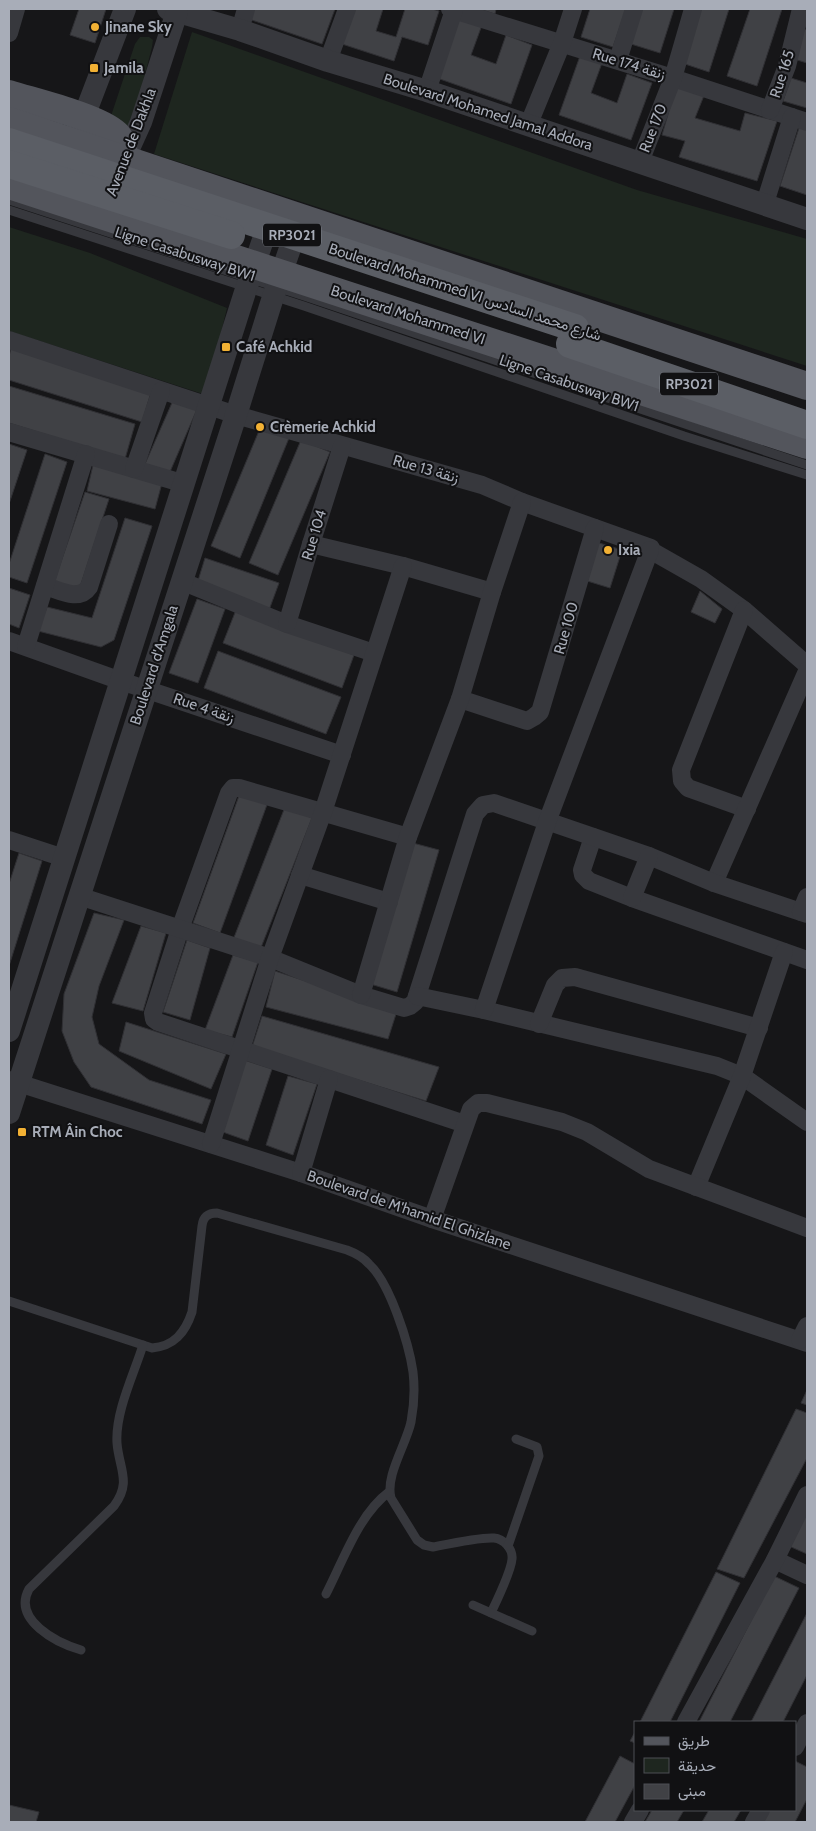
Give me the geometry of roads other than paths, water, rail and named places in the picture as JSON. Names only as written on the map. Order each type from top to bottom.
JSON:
[{"type":"highway","name":"Boulevard Mohammed VI شارع محمد السادس","points":[[9,142],[572,336],[807,425]]},
{"type":"highway","name":"Boulevard Mohammed VI شارع محمد السادس","points":[[9,164],[807,406]]},
{"type":"main road","points":[[9,94],[79,130]]},
{"type":"main road","points":[[9,121],[79,130],[105,127],[116,134],[124,150],[124,159],[807,386]]},
{"type":"main road","name":"Boulevard Mohammed VI","points":[[9,185],[103,215],[250,278],[807,445]]},
{"type":"street","points":[[9,33],[16,9]]},
{"type":"street","points":[[54,200],[125,9]]},
{"type":"street","points":[[328,61],[347,9]]},
{"type":"street","points":[[528,126],[562,43],[573,9]]},
{"type":"street","points":[[618,60],[634,9]]},
{"type":"street","name":"Rue 170","points":[[640,162],[672,78],[692,9]]},
{"type":"street","name":"Boulevard Mohamed Jamal Addora","points":[[172,10],[243,19],[328,61],[427,91],[765,203],[807,219]]},
{"type":"street","name":"Avenue de Dakhla","points":[[103,215],[124,159],[141,122],[172,10]]},
{"type":"street","points":[[427,91],[452,10]]},
{"type":"street","name":"Rue 174 زنقة","points":[[452,10],[618,60],[800,120]]},
{"type":"street","name":"Rue 165","points":[[770,110],[787,66],[802,16]]},
{"type":"street","points":[[765,203],[800,120]]},
{"type":"street","name":"Boulevard d'Amgala","points":[[9,1031],[250,278],[274,209]]},
{"type":"street","name":"Boulevard d'Amgala","points":[[9,1113],[14,1081],[79,896],[300,218]]},
{"type":"street","name":"Rue 13 زنقة","points":[[9,340],[209,407],[482,485],[522,502],[651,548],[650,550],[701,579],[744,610],[807,665]]},
{"type":"street","points":[[134,469],[161,391]]},
{"type":"street","points":[[9,432],[184,484]]},
{"type":"street","name":"Rue 104","points":[[287,624],[310,544],[342,446]]},
{"type":"street","points":[[26,646],[86,454]]},
{"type":"street","points":[[361,995],[408,837],[460,699],[492,592],[522,502]]},
{"type":"street","points":[[45,586],[74,595],[85,593],[89,587],[109,524]]},
{"type":"street","name":"Rue 100","points":[[460,699],[527,721],[534,718],[540,712],[544,704],[595,528]]},
{"type":"street","points":[[310,544],[403,566],[492,592]]},
{"type":"street","points":[[484,1010],[547,822],[650,550]]},
{"type":"street","points":[[211,1144],[270,958],[323,812],[403,566]]},
{"type":"street","points":[[181,581],[287,624],[374,653]]},
{"type":"street","points":[[744,610],[681,770],[682,781],[688,788],[747,809]]},
{"type":"street","name":"Rue 4 زنقة","points":[[9,640],[121,681],[342,755]]},
{"type":"street","points":[[714,883],[807,671]]},
{"type":"street","points":[[408,837],[239,788],[233,788],[229,792],[180,929],[155,1006],[154,1019],[241,1051],[465,1124]]},
{"type":"street","points":[[79,896],[270,958],[361,995],[404,1008],[414,1002],[478,810],[482,805],[494,803],[649,856],[714,883],[805,908]]},
{"type":"street","points":[[593,837],[582,870],[583,875],[589,881],[807,960]]},
{"type":"street","points":[[9,840],[64,858]]},
{"type":"street","points":[[632,898],[649,856]]},
{"type":"street","points":[[300,875],[389,902]]},
{"type":"street","points":[[696,1187],[742,1076],[784,952]]},
{"type":"street","points":[[539,1024],[555,985],[562,978],[575,976],[759,1028]]},
{"type":"street","points":[[416,996],[484,1010],[716,1066],[742,1076],[807,1122]]},
{"type":"street","points":[[301,1173],[330,1079]]},
{"type":"street","name":"Boulevard de M'hamid El Ghizlane","points":[[14,1081],[301,1173],[432,1218],[805,1337]]},
{"type":"street","points":[[432,1218],[471,1109],[478,1103],[487,1103],[562,1122],[587,1132],[649,1169],[807,1228]]},
{"type":"street","points":[[687,1721],[775,1560],[807,1495]]},
{"type":"street","points":[[775,1560],[807,1575]]},
{"type":"street","points":[[796,1747],[807,1723]]},
{"type":"street","points":[[796,1750],[807,1757]]},
{"type":"street","points":[[633,1822],[639,1811]]},
{"type":"street","points":[[754,1822],[760,1811]]},
{"type":"lane","name":"Ligne Casabusway BW1","points":[[9,200],[250,278]]},
{"type":"lane","name":"Ligne Casabusway BW1","points":[[9,210],[250,278]]},
{"type":"lane","name":"Ligne Casabusway BW1","points":[[277,286],[807,465]]},
{"type":"lane","name":"Ligne Casabusway BW1","points":[[277,286],[304,306],[684,436],[807,475]]},
{"type":"lane","points":[[9,1301],[152,1348],[166,1345],[180,1337],[185,1330],[192,1312],[202,1221],[209,1214],[216,1213],[355,1253],[376,1271],[388,1293],[404,1335],[413,1372],[414,1400],[412,1418],[390,1480],[390,1492],[394,1504],[417,1540],[424,1546],[433,1547],[493,1538],[504,1542],[508,1546],[512,1555],[511,1564],[491,1613]]},
{"type":"lane","points":[[81,1650],[61,1642],[40,1628],[27,1612],[25,1600],[29,1589],[114,1506],[122,1492],[124,1476],[117,1443],[117,1430],[143,1345]]},
{"type":"lane","points":[[508,1546],[540,1452],[536,1447],[516,1439]]},
{"type":"lane","points":[[326,1594],[363,1520],[376,1504],[390,1492]]},
{"type":"lane","points":[[473,1605],[532,1631]]},
{"type":"place","name":"Jinane Sky","points":[[95,27]]},
{"type":"place","name":"Jamila","points":[[94,68]]},
{"type":"place","name":"Café Achkid","points":[[226,347]]},
{"type":"place","name":"Crèmerie Achkid","points":[[260,427]]},
{"type":"place","name":"Ixia","points":[[608,550]]},
{"type":"place","name":"RTM Âin Choc","points":[[22,1132]]}]
